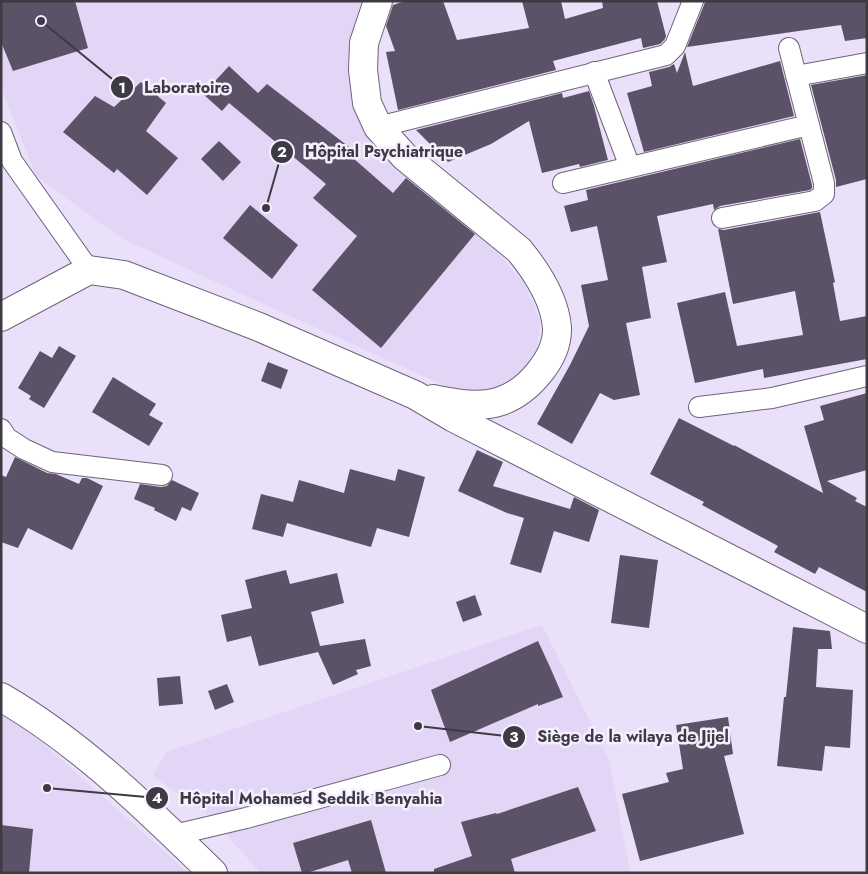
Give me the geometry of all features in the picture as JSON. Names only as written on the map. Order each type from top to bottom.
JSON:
[{"type":"main road","points":[[378,1],[364,43],[363,70],[367,103],[378,126],[405,157],[519,250],[529,262],[548,294],[555,315],[557,331],[549,358],[534,380],[522,390],[498,402],[478,405],[455,404],[415,395]]},
{"type":"main road","points":[[2,317],[89,270],[124,275],[250,324],[415,395],[454,418],[867,629]]},
{"type":"main road","points":[[1,697],[54,732],[95,763],[134,797],[213,873]]},
{"type":"street","points":[[378,126],[666,55],[675,46],[692,1]]},
{"type":"street","points":[[722,218],[815,201],[824,194],[824,183],[789,48]]},
{"type":"street","points":[[796,76],[867,63]]},
{"type":"street","points":[[594,72],[630,167]]},
{"type":"street","points":[[562,183],[809,125]]},
{"type":"street","points":[[1,132],[12,162],[89,270]]},
{"type":"street","points":[[698,407],[772,398],[867,376]]},
{"type":"street","points":[[1,429],[7,438],[24,449],[52,462],[162,476]]},
{"type":"street","points":[[174,835],[246,818],[440,765]]},
{"type":"shaded area","points":[[1,1],[370,1],[360,102],[487,240],[524,284],[540,320],[537,353],[511,383],[466,395],[123,239],[36,176],[1,87]]},
{"type":"shaded area","points":[[542,625],[609,760],[630,873],[261,873],[217,821],[153,776],[166,752]]},
{"type":"shaded area","points":[[1,706],[130,821],[188,873],[1,873]]},
{"type":"building","points":[[1,1],[75,1],[88,48],[13,71],[1,42]]},
{"type":"building","points":[[405,1],[443,1],[457,40],[529,28],[522,1],[561,1],[565,19],[603,8],[602,1],[657,1],[666,36],[660,44],[643,48],[641,38],[553,61],[556,70],[398,110],[386,52],[395,51],[386,26],[393,5]]},
{"type":"building","points":[[705,1],[867,1],[867,38],[845,41],[841,25],[687,47]]},
{"type":"building","points":[[685,52],[693,86],[780,61],[794,116],[644,152],[627,93],[652,86],[649,72],[674,64],[677,73]]},
{"type":"building","points":[[229,66],[258,93],[267,84],[357,153],[353,158],[393,193],[406,178],[475,234],[381,348],[312,290],[357,236],[313,198],[326,184],[229,103],[222,111],[203,94]]},
{"type":"building","points":[[867,75],[867,179],[836,187],[836,180],[811,85]]},
{"type":"building","points":[[141,82],[166,103],[146,131],[178,158],[147,195],[117,169],[114,173],[63,132],[95,96],[114,107]]},
{"type":"building","points":[[589,91],[608,160],[580,167],[579,164],[542,173],[529,121],[491,144],[448,162],[416,130],[562,93],[563,98]]},
{"type":"building","points":[[800,139],[812,185],[810,190],[720,206],[714,210],[713,204],[657,216],[667,262],[642,267],[651,318],[626,323],[640,395],[614,400],[600,393],[572,444],[537,424],[589,326],[581,285],[608,280],[597,226],[571,232],[564,206],[588,200],[586,190]]},
{"type":"building","points":[[219,141],[241,162],[223,181],[201,159]]},
{"type":"building","points":[[250,205],[298,245],[272,279],[223,238]]},
{"type":"building","points":[[820,212],[835,282],[833,283],[840,321],[867,316],[867,359],[764,378],[763,369],[695,383],[677,303],[725,292],[737,346],[803,335],[795,291],[733,304],[718,229],[724,230]]},
{"type":"building","points":[[59,346],[76,356],[44,408],[29,399],[31,396],[18,388],[40,351],[52,358]]},
{"type":"building","points":[[268,362],[288,370],[281,389],[261,381]]},
{"type":"building","points":[[113,377],[156,404],[149,415],[163,423],[149,446],[92,412]]},
{"type":"building","points":[[867,393],[867,470],[827,481],[857,498],[855,501],[867,507],[867,592],[819,567],[815,574],[774,552],[778,546],[702,505],[704,502],[650,474],[679,418],[823,493],[804,426],[824,420],[820,406]]},
{"type":"building","points":[[477,450],[503,462],[493,486],[570,509],[574,497],[599,510],[589,542],[554,531],[541,573],[510,564],[524,518],[507,513],[458,491]]},
{"type":"building","points":[[15,457],[47,473],[56,474],[79,484],[82,478],[87,478],[103,486],[72,550],[28,528],[18,548],[1,542],[1,475],[6,477]]},
{"type":"building","points":[[350,469],[395,481],[398,469],[425,477],[409,537],[377,528],[371,547],[287,523],[283,537],[252,529],[261,494],[293,502],[299,480],[344,493]]},
{"type":"building","points":[[172,480],[199,493],[191,511],[182,507],[176,521],[154,510],[155,508],[134,499],[140,484],[161,487],[167,486]]},
{"type":"building","points":[[620,555],[658,560],[649,628],[611,623]]},
{"type":"building","points":[[286,570],[290,584],[337,573],[344,603],[311,612],[320,646],[365,639],[371,666],[356,670],[358,674],[333,685],[318,652],[259,666],[251,636],[227,642],[221,615],[252,608],[245,580]]},
{"type":"building","points":[[475,595],[482,615],[463,622],[456,602]]},
{"type":"building","points":[[793,627],[830,631],[832,649],[818,649],[816,687],[853,690],[850,748],[825,746],[822,771],[777,766]]},
{"type":"building","points":[[538,641],[563,697],[538,706],[538,704],[450,742],[431,690]]},
{"type":"building","points":[[180,676],[183,704],[159,706],[157,678]]},
{"type":"building","points":[[227,684],[234,702],[215,710],[208,691]]},
{"type":"building","points":[[728,717],[733,754],[724,756],[744,834],[640,861],[622,794],[669,782],[666,773],[683,769],[676,725]]},
{"type":"building","points":[[578,787],[596,831],[511,859],[515,873],[434,873],[434,869],[472,856],[461,822],[497,814]]},
{"type":"building","points":[[371,820],[386,873],[352,873],[348,860],[302,873],[293,843]]},
{"type":"building","points":[[1,825],[33,829],[29,873],[1,873]]},
{"type":"place","name":"Laboratoire","points":[[41,21]]},
{"type":"place","name":"Hôpital Psychiatrique","points":[[266,208]]},
{"type":"place","name":"Siège de la wilaya de Jijel","points":[[418,726]]},
{"type":"place","name":"Hôpital Mohamed Seddik Benyahia","points":[[47,788]]}]
